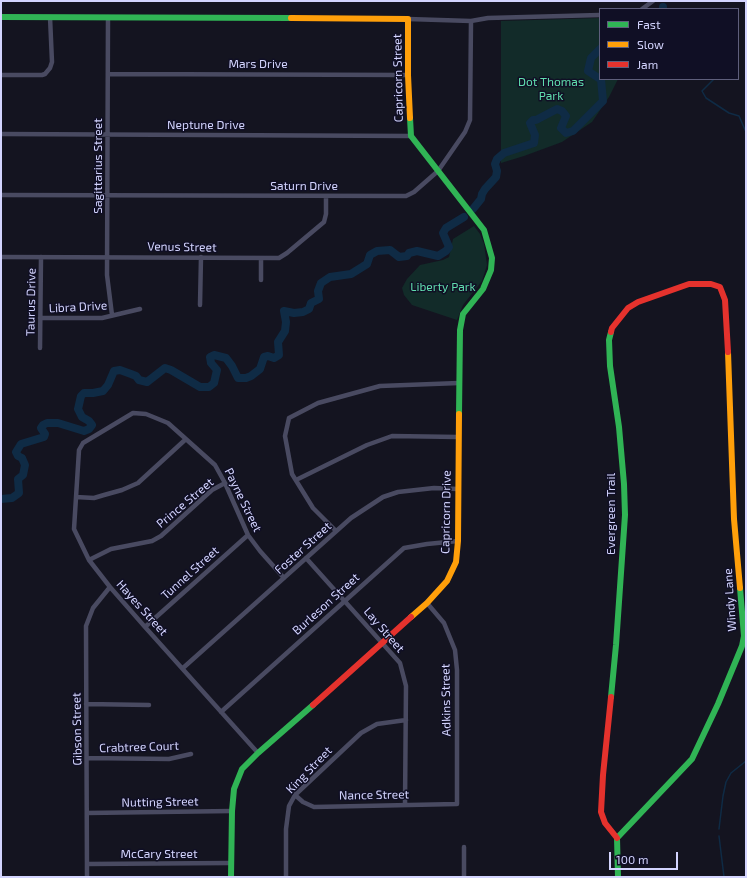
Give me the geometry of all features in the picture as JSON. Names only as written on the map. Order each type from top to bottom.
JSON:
[{"type":"street","points":[[643,8],[653,1]]},
{"type":"street","points":[[1,17],[408,19],[471,21],[488,18],[599,15]]},
{"type":"street","points":[[1,75],[45,74],[50,68],[52,62],[50,17]]},
{"type":"street","name":"Sagittarius Street","points":[[108,17],[107,256],[108,293],[112,315]]},
{"type":"street","name":"Capricorn Street","points":[[408,19],[408,75],[411,136],[455,194]]},
{"type":"street","name":"Saturn Drive","points":[[1,195],[406,196],[414,192],[438,171],[465,132],[470,120],[471,21]]},
{"type":"street","name":"Mars Drive","points":[[108,74],[408,75]]},
{"type":"street","name":"Neptune Drive","points":[[1,134],[411,136]]},
{"type":"street","name":"Capricorn Drive","points":[[231,877],[232,811],[234,788],[242,769],[258,752],[427,603],[447,582],[456,562],[458,541],[460,330],[463,314],[483,289],[491,270],[492,258],[484,230],[455,194]]},
{"type":"street","name":"Venus Street","points":[[1,256],[279,258],[324,222],[326,214],[326,196]]},
{"type":"street","name":"Taurus Drive","points":[[40,348],[42,256]]},
{"type":"street","points":[[200,305],[201,257]]},
{"type":"street","points":[[261,258],[261,280]]},
{"type":"street","name":"Evergreen Trail","points":[[617,838],[605,824],[601,812],[603,774],[616,645],[625,515],[619,428],[610,366],[609,340],[612,328],[628,308],[638,302],[689,284],[705,283],[720,287],[724,294],[725,306]]},
{"type":"street","name":"Windy Lane","points":[[617,838],[692,759],[718,704],[742,646],[744,636],[744,614],[734,519],[725,306]]},
{"type":"street","name":"Libra Drive","points":[[40,318],[102,318],[140,309]]},
{"type":"street","points":[[336,531],[313,508],[292,474],[285,436],[289,418],[318,403],[380,386],[459,383]]},
{"type":"street","name":"Payne Street","points":[[79,450],[83,444],[133,413],[146,414],[168,424],[215,465],[225,483],[248,534],[260,551],[284,578]]},
{"type":"street","points":[[296,480],[367,445],[392,436],[458,438]]},
{"type":"street","points":[[76,497],[94,498],[122,490],[138,483],[186,440]]},
{"type":"street","name":"Hayes Street","points":[[79,450],[74,529],[89,560],[110,587],[145,627],[258,752]]},
{"type":"street","name":"Prince Street","points":[[89,560],[112,549],[152,541],[161,536],[212,490],[225,483]]},
{"type":"street","name":"Foster Street","points":[[183,668],[351,518],[383,497],[398,492],[434,488],[458,489]]},
{"type":"street","name":"Tunnel Street","points":[[145,627],[248,534]]},
{"type":"street","name":"Burleson Street","points":[[221,712],[404,548],[458,541]]},
{"type":"street","name":"Lay Street","points":[[306,558],[400,663],[406,686],[405,805]]},
{"type":"street","name":"Gibson Street","points":[[87,877],[86,626],[93,608],[110,587]]},
{"type":"street","name":"Adkins Street","points":[[427,603],[444,623],[455,650],[457,670],[457,804]]},
{"type":"street","points":[[86,704],[149,705]]},
{"type":"street","name":"King Street","points":[[286,877],[286,829],[289,806],[295,795],[361,733],[377,724],[406,720]]},
{"type":"street","name":"Crabtree Court","points":[[87,758],[169,759],[191,754]]},
{"type":"street","name":"Nance Street","points":[[295,795],[303,802],[314,807],[457,804]]},
{"type":"street","name":"Nutting Street","points":[[87,813],[232,811]]},
{"type":"street","points":[[617,838],[618,877]]},
{"type":"street","points":[[464,847],[464,877]]},
{"type":"street","name":"McCary Street","points":[[87,864],[231,863]]},
{"type":"green space","name":"Dot Thomas Park","points":[[599,18],[599,80],[618,80],[609,97],[592,122],[562,142],[501,163],[501,21]]},
{"type":"green space","name":"Liberty Park","points":[[474,226],[480,234],[484,244],[487,265],[482,281],[463,305],[457,320],[412,305],[404,295],[402,288],[407,279],[420,265],[443,260],[449,257],[453,239]]},
{"type":"waterway","points":[[599,50],[591,58],[588,71],[599,78]]},
{"type":"waterway","points":[[473,209],[481,199],[485,189],[496,177],[497,171],[495,164],[497,159],[504,153],[534,143],[535,135],[530,123],[533,120],[536,120],[557,109],[562,111],[566,116],[561,128],[566,133],[573,131],[603,101],[601,80]]},
{"type":"waterway","points":[[713,80],[702,91],[706,98],[729,113],[739,116],[746,132]]},
{"type":"waterway","points":[[1,499],[12,498],[19,493],[18,479],[23,475],[25,465],[22,458],[18,456],[16,452],[21,444],[44,437],[45,434],[41,428],[47,423],[58,423],[84,431],[89,429],[92,425],[89,421],[82,417],[78,409],[81,396],[84,393],[103,391],[108,385],[114,371],[120,370],[136,376],[139,380],[147,382],[165,368],[200,387],[209,387],[214,383],[217,370],[211,363],[210,357],[214,355],[226,358],[238,378],[246,378],[251,376],[260,369],[264,357],[268,356],[274,358],[279,355],[278,342],[285,331],[286,322],[284,311],[294,313],[303,312],[309,309],[311,303],[319,299],[318,291],[321,283],[330,277],[351,274],[367,264],[370,255],[377,251],[390,250],[399,257],[407,256],[409,253],[417,251],[438,256],[449,247],[443,233],[446,228],[464,217]]},
{"type":"waterway","points":[[719,829],[726,782],[731,773],[746,761]]},
{"type":"waterway","points":[[719,836],[724,877]]},
{"type":"traffic: fast","points":[[1,17],[291,18]]},
{"type":"traffic: fast","points":[[410,118],[411,136],[484,230],[492,258],[491,270],[483,289],[463,314],[460,330],[459,414]]},
{"type":"traffic: fast","points":[[611,332],[609,340],[610,366],[619,427],[625,515],[611,697]]},
{"type":"traffic: fast","points":[[618,877],[617,838],[692,759],[718,704],[742,646],[744,636],[740,588]]},
{"type":"traffic: fast","points":[[231,877],[232,811],[234,789],[242,769],[313,705]]},
{"type":"traffic: slow","points":[[291,18],[408,19],[410,118]]},
{"type":"traffic: slow","points":[[728,352],[734,519],[740,588]]},
{"type":"traffic: slow","points":[[411,617],[427,603],[447,581],[456,562],[458,541],[459,414]]},
{"type":"traffic: jam","points":[[611,332],[612,328],[628,308],[638,302],[689,284],[711,284],[720,287],[725,300],[728,352]]},
{"type":"traffic: jam","points":[[313,705],[411,617]]},
{"type":"traffic: jam","points":[[611,697],[603,775],[601,812],[605,823],[617,838]]}]
